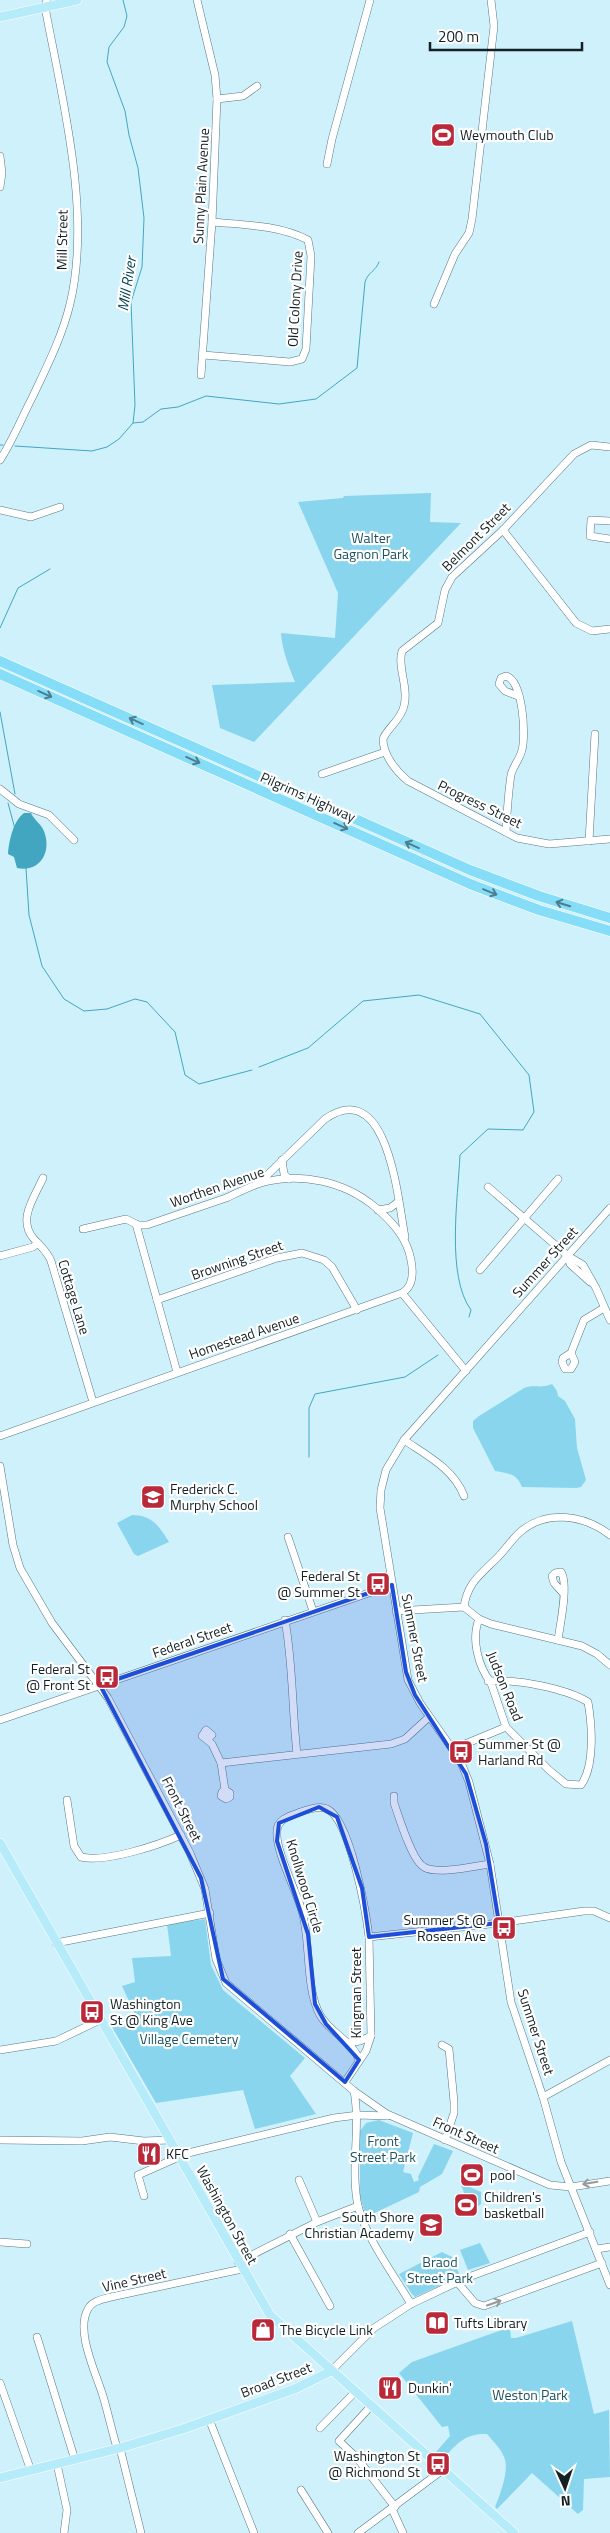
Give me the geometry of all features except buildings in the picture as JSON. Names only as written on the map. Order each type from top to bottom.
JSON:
[{"type":"highway","name":"Pilgrims Highway","points":[[3,662],[479,874],[539,896],[610,918]]},
{"type":"highway","name":"Pilgrims Highway","points":[[1,675],[470,884],[530,907],[610,931]]},
{"type":"main road","points":[[0,17],[46,4],[76,0]]},
{"type":"main road","name":"Washington Street","points":[[0,1843],[240,2266],[274,2320],[514,2533]]},
{"type":"main road","name":"Broad Street","points":[[0,2478],[30,2472],[118,2448],[209,2419],[297,2388],[331,2371]]},
{"type":"street","name":"Sunny Plain Avenue","points":[[197,0],[213,63],[217,99],[212,222],[201,375]]},
{"type":"street","points":[[328,164],[332,139],[370,0]]},
{"type":"street","points":[[434,304],[455,254],[469,233],[472,219],[494,26],[491,0]]},
{"type":"street","name":"Mill Street","points":[[0,460],[56,347],[65,322],[73,285],[76,226],[74,172],[46,4]]},
{"type":"street","points":[[217,99],[243,96],[257,86]]},
{"type":"street","points":[[0,156],[2,173],[0,187]]},
{"type":"street","name":"Old Colony Drive","points":[[203,355],[297,361],[304,356],[307,325],[311,256],[308,240],[266,227],[212,222]]},
{"type":"street","name":"Belmont Street","points":[[385,752],[383,739],[400,716],[406,699],[401,658],[402,650],[438,623],[445,590],[451,578],[503,530],[574,454],[591,445],[610,447]]},
{"type":"street","points":[[0,510],[31,517],[60,507]]},
{"type":"street","points":[[610,521],[591,520],[590,528],[590,536],[610,539]]},
{"type":"street","points":[[503,530],[576,623],[592,632],[610,629]]},
{"type":"street","points":[[506,832],[512,773],[522,750],[524,717],[518,696]]},
{"type":"street","points":[[589,841],[596,734]]},
{"type":"street","points":[[322,774],[385,752]]},
{"type":"street","name":"Progress Street","points":[[385,752],[400,775],[408,781],[517,838],[549,844],[610,839]]},
{"type":"street","points":[[0,789],[19,804],[49,815],[74,840]]},
{"type":"street","points":[[258,1184],[319,1123],[331,1115],[343,1111],[362,1113],[376,1123],[383,1136],[406,1243]]},
{"type":"street","points":[[282,1160],[284,1174],[289,1179]]},
{"type":"street","name":"Cottage Lane","points":[[43,1178],[26,1222],[30,1234],[46,1250],[51,1261],[93,1402]]},
{"type":"street","name":"Worthen Avenue","points":[[82,1229],[121,1219],[147,1225],[258,1184],[289,1179],[318,1180],[344,1187],[366,1199],[395,1226],[406,1243],[412,1262],[412,1275],[409,1286],[402,1293]]},
{"type":"street","points":[[480,1270],[558,1179]]},
{"type":"street","points":[[488,1188],[568,1256],[583,1266],[596,1288],[610,1320]]},
{"type":"street","points":[[378,1210],[390,1208],[398,1202]]},
{"type":"street","name":"Summer Street","points":[[571,2187],[561,2162],[543,2097],[511,2002],[490,1864],[469,1782],[452,1749],[429,1717],[408,1680],[380,1498],[386,1470],[404,1440],[610,1208]]},
{"type":"street","points":[[136,1224],[177,1372]]},
{"type":"street","points":[[0,1256],[33,1247],[38,1243]]},
{"type":"street","name":"Browning Street","points":[[157,1300],[277,1258],[302,1253],[324,1260],[332,1267],[342,1281],[356,1310]]},
{"type":"street","points":[[402,1293],[466,1371]]},
{"type":"street","name":"Homestead Avenue","points":[[0,1436],[402,1293]]},
{"type":"street","points":[[571,1353],[584,1320],[604,1308]]},
{"type":"street","points":[[404,1440],[441,1466],[455,1479],[464,1496]]},
{"type":"street","name":"Front Street","points":[[0,1466],[13,1545],[20,1568],[52,1622],[100,1686],[181,1835],[201,1878],[210,1912],[216,1959],[226,1983],[354,2091],[394,2117],[545,2183],[571,2187],[610,2181]]},
{"type":"street","points":[[464,1607],[472,1582],[503,1552],[518,1534],[533,1523],[558,1516],[576,1518],[591,1522],[610,1535]]},
{"type":"street","points":[[288,1537],[313,1611]]},
{"type":"street","name":"Federal Street","points":[[0,1720],[285,1620],[392,1585]]},
{"type":"street","points":[[558,1640],[563,1593]]},
{"type":"street","points":[[396,1611],[464,1607],[479,1619],[582,1646],[597,1654],[610,1666]]},
{"type":"street","name":"Judson Road","points":[[479,1619],[475,1636],[479,1661],[506,1727],[548,1770],[566,1784],[581,1785],[586,1779],[590,1745],[588,1702],[512,1681],[488,1680]]},
{"type":"street","points":[[285,1620],[290,1649],[292,1706],[297,1754]]},
{"type":"street","points":[[221,1763],[400,1742],[429,1717]]},
{"type":"street","points":[[452,1749],[506,1727]]},
{"type":"street","points":[[208,1739],[221,1763],[225,1790]]},
{"type":"street","points":[[394,1796],[394,1803],[412,1849],[417,1860],[424,1867],[438,1870],[490,1864]]},
{"type":"street","points":[[66,1800],[74,1846],[81,1857],[93,1858],[143,1849],[181,1835]]},
{"type":"street","name":"Knollwood Circle","points":[[359,2060],[348,2043],[326,2024],[315,2004],[308,1934],[303,1913],[277,1841],[277,1826],[283,1820],[301,1812],[319,1808],[327,1809],[337,1817],[362,1888],[369,1936]]},
{"type":"street","name":"Kingman Street","points":[[345,2082],[366,2052],[371,2036],[369,1936],[499,1923],[584,1911],[594,1911],[610,1918]]},
{"type":"street","points":[[56,1942],[210,1912]]},
{"type":"street","points":[[0,2050],[56,2041],[73,2035],[100,2020]]},
{"type":"street","points":[[348,2043],[360,2041],[371,2036]]},
{"type":"street","points":[[442,2045],[449,2049],[454,2102],[454,2113],[445,2140]]},
{"type":"street","points":[[543,2097],[573,2083],[610,2060]]},
{"type":"street","points":[[354,2091],[358,2115],[356,2176],[358,2206],[380,2253],[411,2304]]},
{"type":"street","name":"Front Street","points":[[144,2196],[138,2175],[179,2157],[257,2135],[358,2115],[394,2117]]},
{"type":"street","points":[[0,2140],[82,2140],[110,2137],[144,2141],[169,2140]]},
{"type":"street","points":[[299,2180],[317,2222]]},
{"type":"street","points":[[571,2187],[610,2285]]},
{"type":"street","points":[[240,2266],[290,2234],[358,2206]]},
{"type":"street","name":"Broad Street","points":[[331,2371],[374,2328],[411,2304],[457,2282],[590,2232]]},
{"type":"street","points":[[290,2234],[330,2306]]},
{"type":"street","points":[[0,2242],[27,2244]]},
{"type":"street","points":[[597,2249],[610,2248]]},
{"type":"street","points":[[457,2282],[475,2303],[484,2306],[602,2263]]},
{"type":"street","name":"Vine Street","points":[[118,2448],[87,2350],[86,2318],[89,2307],[94,2302],[111,2297],[240,2266]]},
{"type":"street","points":[[37,2337],[74,2460]]},
{"type":"street","points":[[0,2383],[30,2472]]},
{"type":"street","points":[[320,2428],[355,2392]]},
{"type":"street","points":[[371,2406],[338,2440],[356,2458],[394,2508],[402,2533]]},
{"type":"street","points":[[209,2419],[254,2533]]},
{"type":"street","points":[[118,2448],[141,2533]]},
{"type":"street","points":[[57,2464],[67,2510],[64,2533]]},
{"type":"street","points":[[358,2533],[444,2469]]},
{"type":"street","points":[[300,2490],[328,2533]]},
{"type":"highlighted area","points":[[392,1585],[406,1672],[415,1695],[466,1774],[486,1844],[499,1923],[369,1937],[362,1888],[337,1817],[319,1807],[279,1823],[277,1841],[308,1934],[315,2004],[326,2024],[359,2060],[345,2082],[223,1979],[201,1878],[100,1685]]},
{"type":"green space","name":"Walter Gagnon Park","points":[[431,493],[430,522],[461,523],[254,742],[220,728],[212,685],[295,682],[284,652],[281,633],[335,638],[338,593],[298,502],[343,498],[344,496]]},
{"type":"green space","points":[[552,1384],[558,1396],[565,1401],[575,1419],[577,1448],[586,1480],[581,1487],[576,1488],[522,1487],[515,1477],[495,1471],[473,1428],[473,1421],[524,1388]]},
{"type":"green space","points":[[132,1515],[150,1519],[162,1531],[169,1542],[138,1556],[134,1554],[117,1523]]},
{"type":"green space","name":"Village Cemetery","points":[[205,1919],[211,1965],[223,1990],[305,2058],[290,2076],[316,2114],[255,2129],[243,2090],[156,2103],[112,2027],[136,2016],[122,1986],[135,1982],[132,1958],[171,1956],[167,1924]]},
{"type":"green space","name":"Front Street Park","points":[[379,2120],[413,2133],[403,2172],[411,2174],[414,2182],[419,2180],[418,2177],[434,2144],[453,2151],[442,2174],[420,2187],[419,2192],[366,2217],[360,2196],[360,2131],[366,2123]]},
{"type":"green space","points":[[463,2184],[481,2192],[481,2204],[467,2215],[459,2199],[465,2195],[461,2185]]},
{"type":"green space","points":[[480,2243],[490,2263],[468,2270],[460,2250]]},
{"type":"green space","name":"Braod Street Park","points":[[442,2252],[452,2257],[460,2276],[415,2297],[399,2274]]},
{"type":"green space","name":"Weston Park","points":[[572,2321],[594,2414],[609,2410],[610,2477],[584,2479],[583,2510],[578,2514],[532,2473],[497,2509],[495,2507],[504,2482],[506,2468],[506,2462],[499,2448],[487,2434],[480,2434],[462,2440],[444,2458],[436,2452],[450,2436],[448,2426],[442,2427],[399,2373],[412,2362],[510,2327],[511,2338],[516,2338]]},
{"type":"shaded area","points":[[24,813],[31,813],[42,827],[47,845],[43,858],[33,867],[25,869],[17,868],[14,857],[8,854],[14,826]]},
{"type":"waterway","name":"Mill River","points":[[15,446],[92,451],[107,447],[119,439],[133,423],[135,405],[131,302],[142,267],[144,218],[138,168],[125,111],[107,62],[109,47],[124,27],[127,16],[123,0]]},
{"type":"waterway","points":[[133,423],[143,422],[161,409],[178,407],[206,396],[279,404],[316,399],[357,368],[365,282],[379,262]]},
{"type":"waterway","points":[[0,628],[18,588],[50,569]]},
{"type":"waterway","points":[[0,712],[15,794]]},
{"type":"waterway","points":[[8,803],[15,829]]},
{"type":"waterway","points":[[26,868],[29,915],[42,966],[64,999],[84,1011],[107,1009],[135,999],[147,1002],[175,1032],[185,1075],[199,1084],[252,1070]]},
{"type":"waterway","points":[[259,1067],[308,1048],[363,1001],[419,995],[480,1014],[529,1075],[534,1112],[523,1130],[488,1129],[460,1155],[455,1236],[456,1257],[458,1277],[463,1295],[471,1310],[469,1317]]},
{"type":"waterway","points":[[309,1457],[309,1408],[315,1394],[405,1377],[438,1355]]},
{"type":"place","name":"Weymouth Club","points":[[443,135]]},
{"type":"place","name":"Frederick C. Murphy School","points":[[153,1497]]},
{"type":"place","name":"Federal St @ Summer St","points":[[378,1584]]},
{"type":"place","name":"Federal St @ Front St","points":[[107,1677]]},
{"type":"place","name":"Summer St @ Harland Rd","points":[[461,1752]]},
{"type":"place","name":"Summer St @ Roseen Ave","points":[[504,1928]]},
{"type":"place","name":"Washington St @ King Ave","points":[[92,2012]]},
{"type":"place","name":"KFC","points":[[149,2154]]},
{"type":"place","name":"pool","points":[[472,2175]]},
{"type":"place","name":"Children's basketball","points":[[466,2205]]},
{"type":"place","name":"South Shore Christian Academy","points":[[431,2225]]},
{"type":"place","name":"Tufts Library","points":[[437,2323]]},
{"type":"place","name":"The Bicycle Link","points":[[263,2330]]},
{"type":"place","name":"Dunkin'","points":[[390,2388]]},
{"type":"place","name":"Washington St @ Richmond St","points":[[438,2464]]}]
